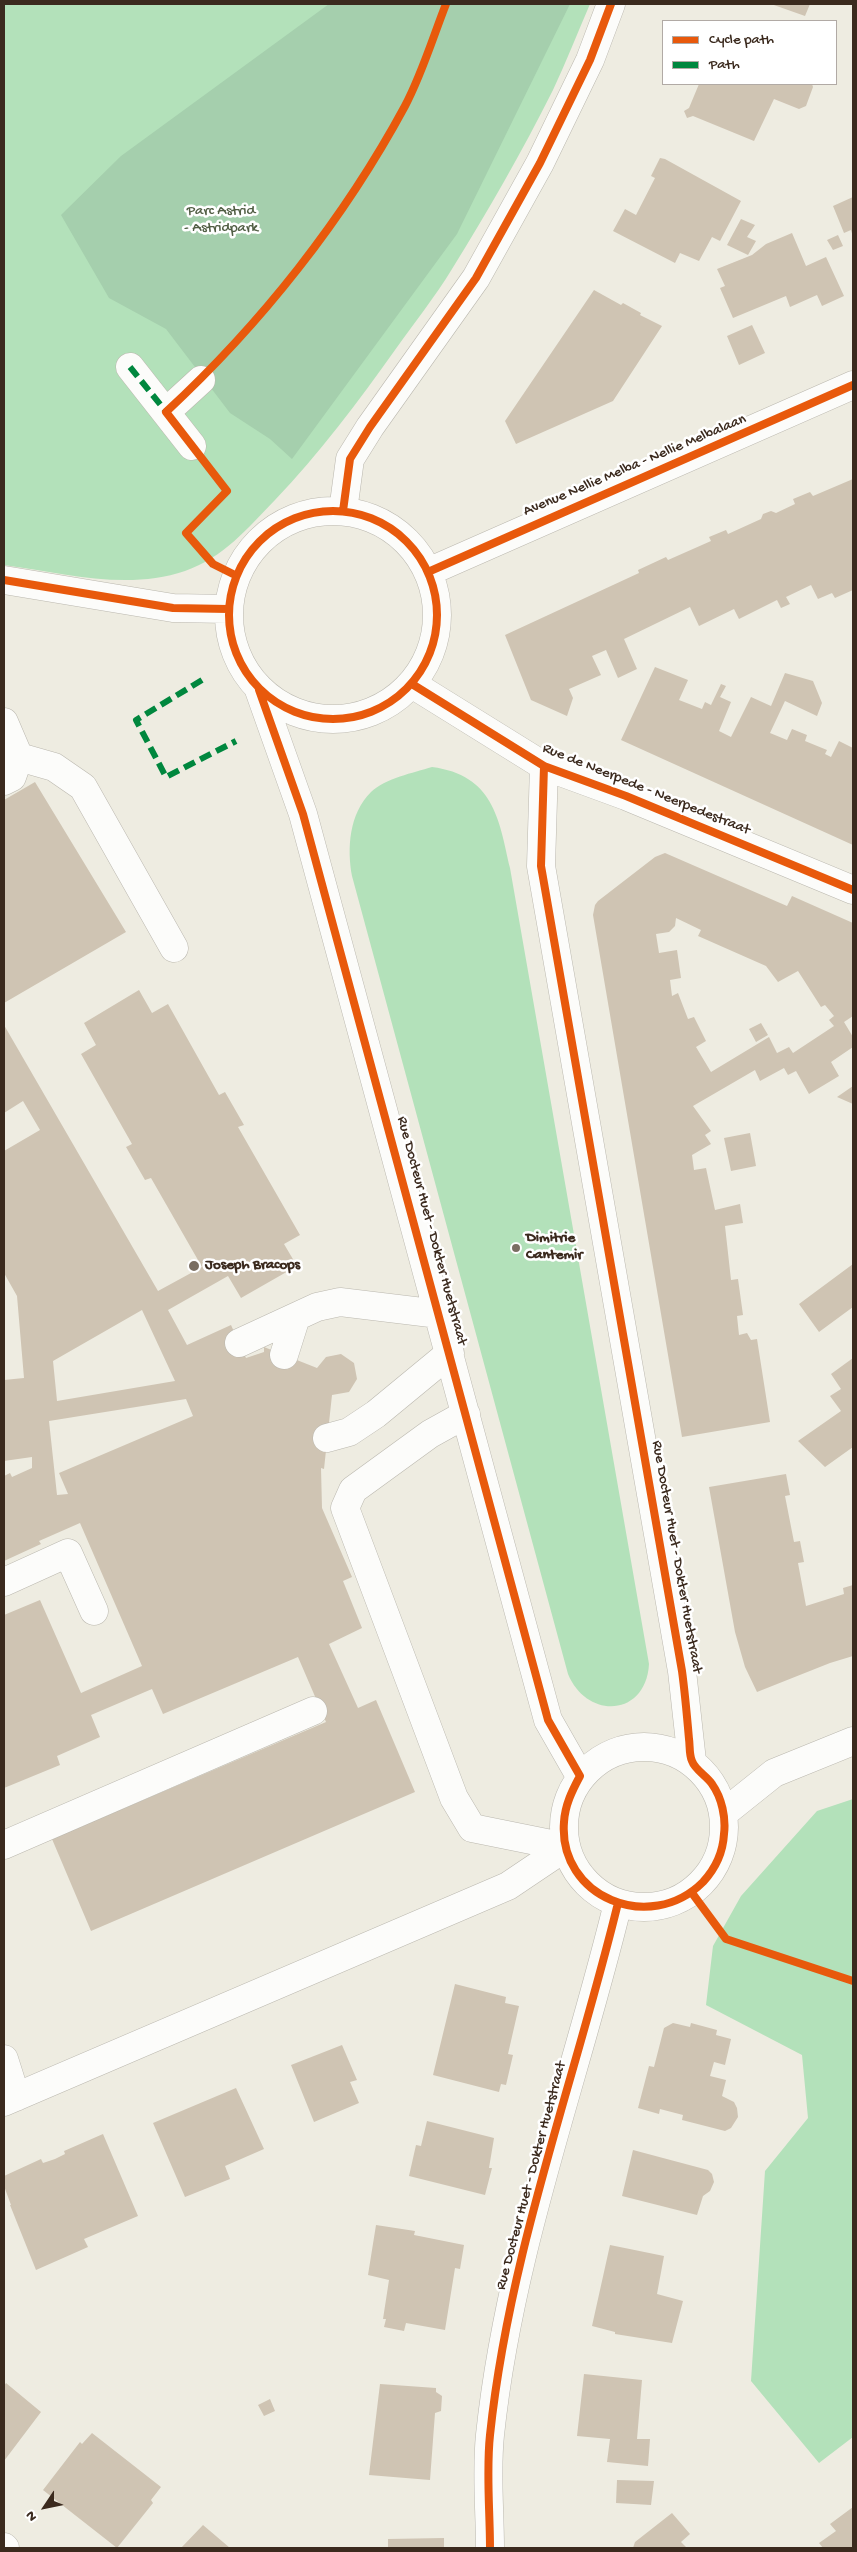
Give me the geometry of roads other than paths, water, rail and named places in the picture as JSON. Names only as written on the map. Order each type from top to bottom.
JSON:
[{"type":"street","points":[[343,511],[350,459],[370,427],[476,278],[544,155],[590,60],[611,4]]},
{"type":"street","points":[[130,367],[192,446]]},
{"type":"street","points":[[166,412],[201,380]]},
{"type":"street","name":"Avenue Nellie Melba - Nellie Melbalaan","points":[[428,572],[853,385]]},
{"type":"street","points":[[343,511],[378,521],[408,542],[428,572],[436,601],[436,630],[428,659],[412,684],[378,710],[337,720],[295,713],[259,690],[241,666],[230,638],[228,609],[235,575],[252,547],[278,525],[310,512],[343,511]]},
{"type":"street","points":[[7,575],[173,608],[228,609]]},
{"type":"street","name":"Rue de Neerpede - Neerpedestraat","points":[[412,684],[544,766],[626,796],[853,890]]},
{"type":"street","name":"Rue Docteur Huet - Dokter Huetstraat","points":[[259,690],[303,814],[548,1720],[580,1776]]},
{"type":"street","points":[[4,722],[19,757],[12,777],[4,781]]},
{"type":"street","points":[[19,757],[54,767],[83,787],[174,948]]},
{"type":"street","name":"Rue Docteur Huet - Dokter Huetstraat","points":[[544,766],[541,866],[682,1671],[692,1761]]},
{"type":"street","points":[[239,1343],[317,1307],[340,1302],[439,1314]]},
{"type":"street","points":[[284,1354],[296,1317]]},
{"type":"street","points":[[328,1438],[349,1432],[376,1414],[450,1353]]},
{"type":"street","points":[[466,1414],[430,1434],[353,1490],[345,1508],[454,1798],[472,1828],[566,1847]]},
{"type":"street","points":[[4,1582],[68,1553],[94,1611]]},
{"type":"street","points":[[4,1845],[313,1711]]},
{"type":"street","points":[[724,1813],[774,1773],[853,1741]]},
{"type":"street","points":[[629,1748],[662,1748],[692,1761],[713,1784],[724,1813],[724,1835],[720,1855],[710,1874],[692,1893],[668,1904],[643,1908],[618,1903],[594,1891],[576,1871],[566,1847],[564,1822],[569,1798],[580,1776],[602,1756],[629,1748]]},
{"type":"street","points":[[4,2059],[10,2099],[508,1886],[566,1847]]},
{"type":"street","name":"Rue Docteur Huet - Dokter Huetstraat","points":[[490,2548],[490,2436],[516,2276],[591,2012],[618,1903]]},
{"type":"place","name":"Dimitrie Cantemir","points":[[516,1248]]},
{"type":"place","name":"Joseph Bracops","points":[[194,1266]]},
{"type":"park label","name":"Parc Astrid - Astridpark","points":[[221,220]]}]
